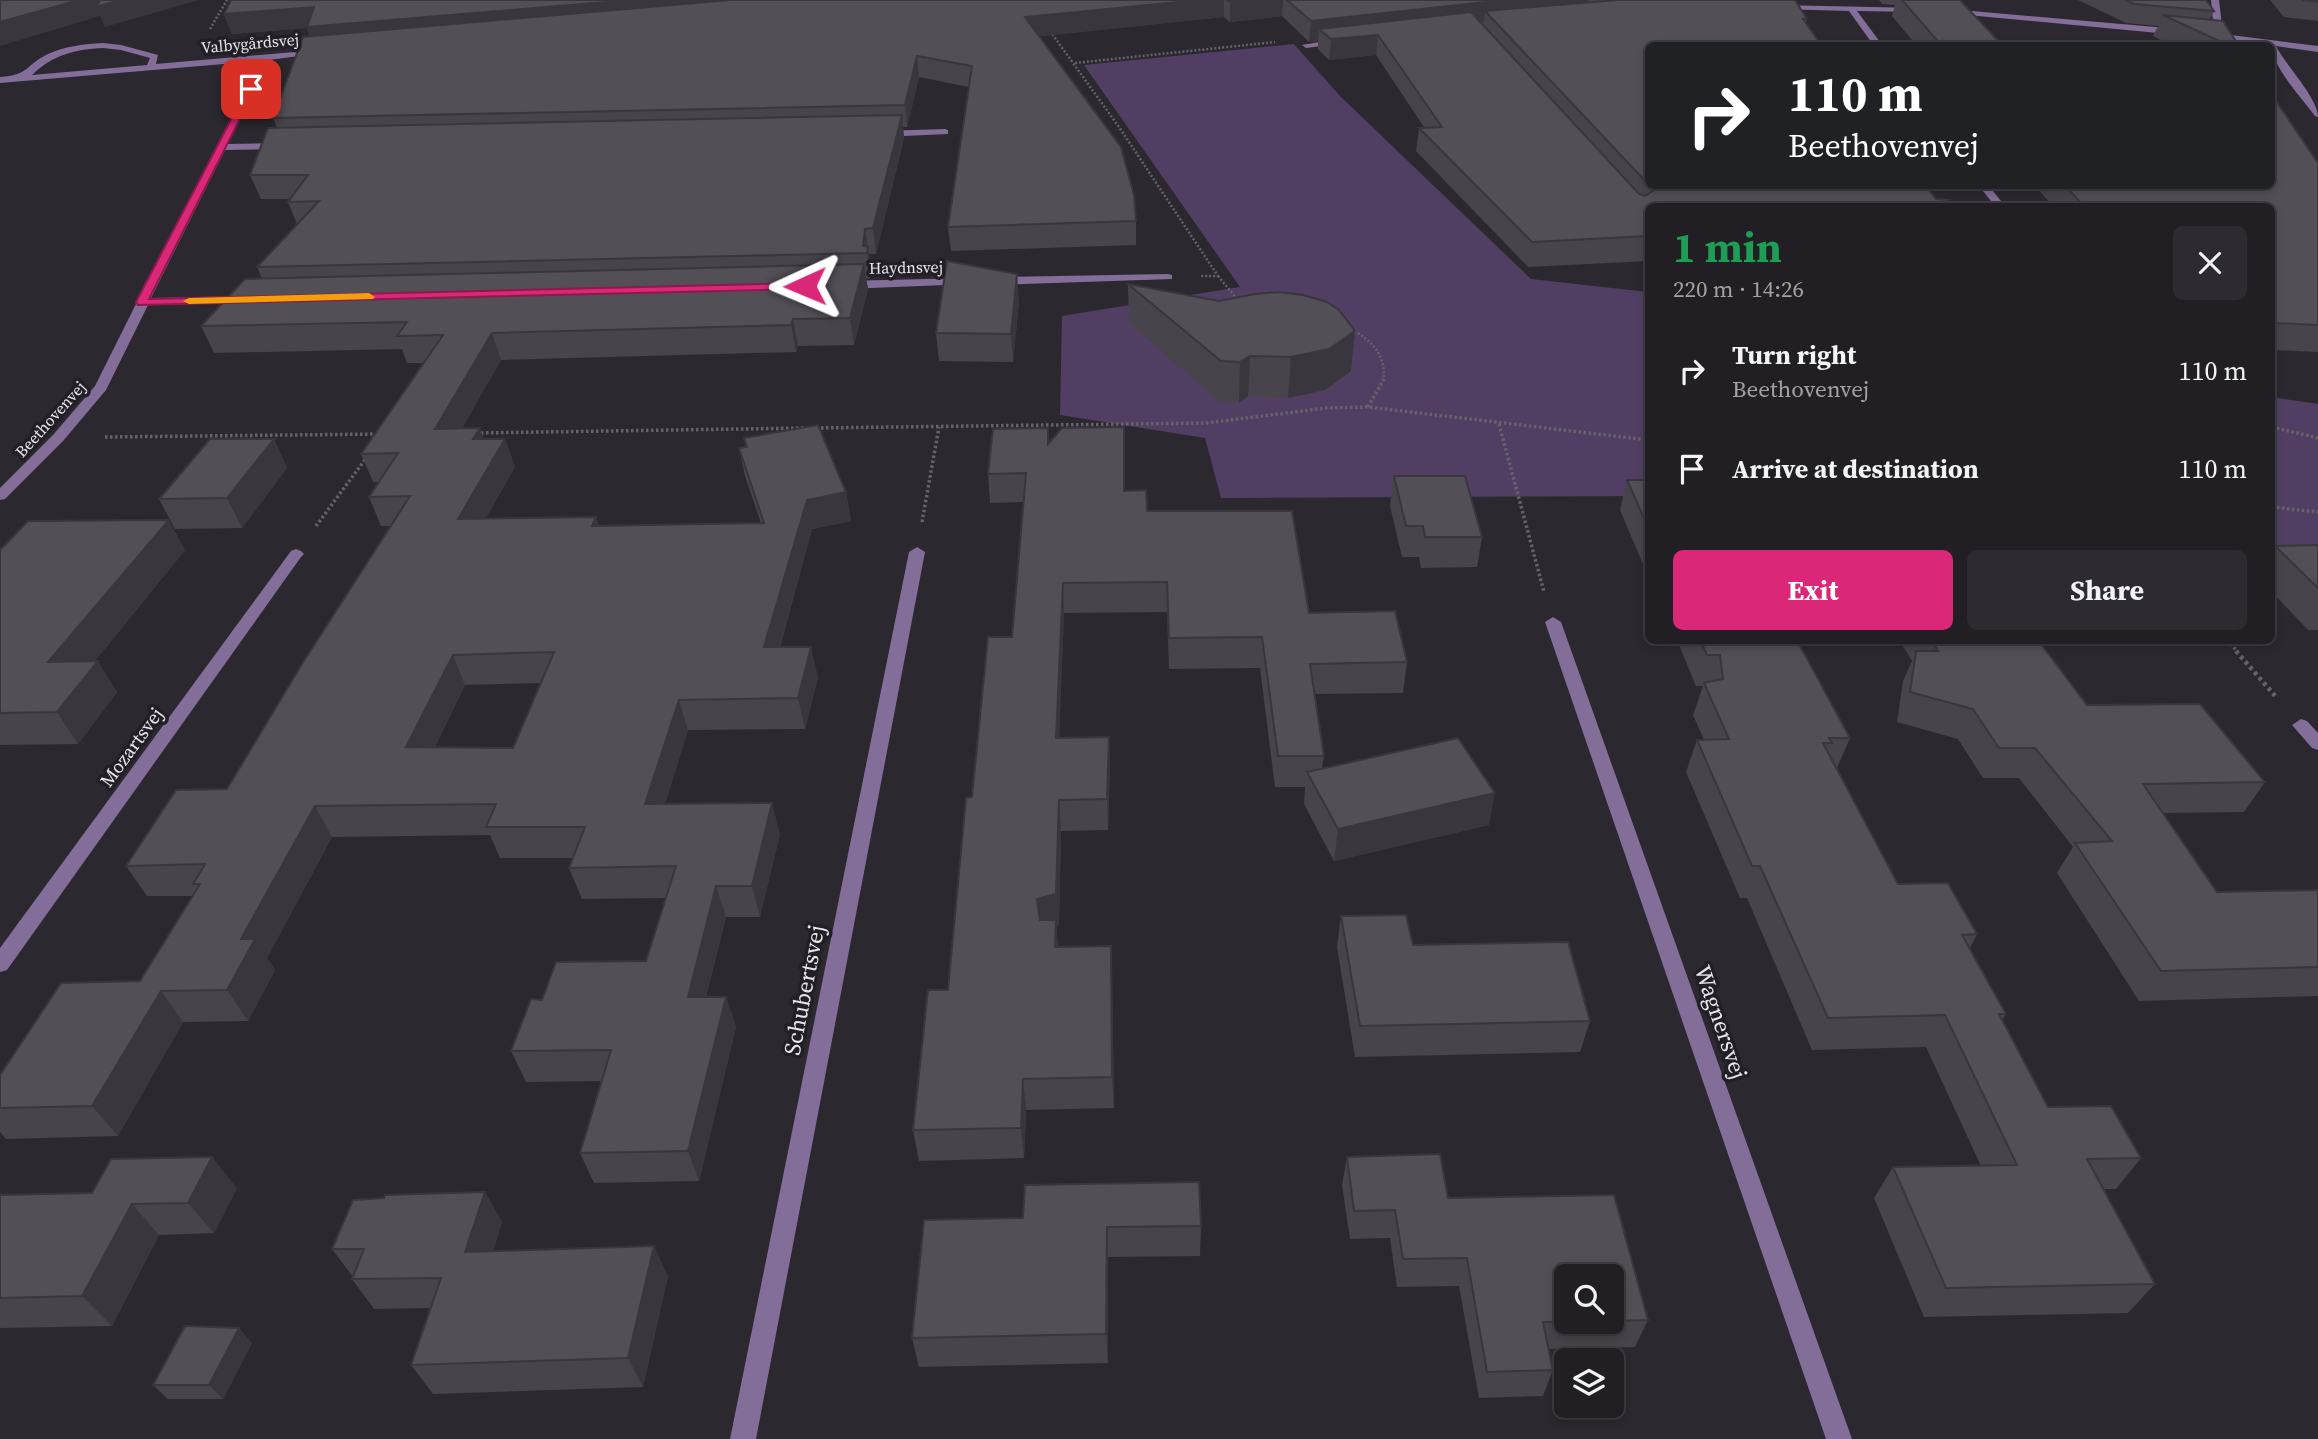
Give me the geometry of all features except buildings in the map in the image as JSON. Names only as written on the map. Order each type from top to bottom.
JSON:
[{"type":"street","points":[[2215,0],[2218,36]]},
{"type":"street","points":[[1767,7],[1850,7],[2014,15],[2191,33]]},
{"type":"street","points":[[1850,7],[1875,42]]},
{"type":"street","points":[[2205,35],[2253,42]]},
{"type":"street","points":[[1306,45],[1348,41]]},
{"type":"street","points":[[2275,45],[2318,49]]},
{"type":"street","points":[[23,78],[42,59],[72,49],[96,46],[133,48],[155,57],[150,66]]},
{"type":"street","name":"Valbygårdsvej","points":[[0,80],[334,51]]},
{"type":"street","points":[[2275,53],[2318,114]]},
{"type":"street","name":"Beethovenvej","points":[[0,496],[58,438],[101,387],[141,302],[223,147],[266,57]]},
{"type":"street","points":[[874,134],[945,132]]},
{"type":"street","points":[[223,147],[292,145]]},
{"type":"street","points":[[1986,189],[1998,203]]},
{"type":"street","name":"Haydnsvej","points":[[833,285],[1168,277]]},
{"type":"street","points":[[141,302],[266,299]]},
{"type":"street","name":"Schubertsvej","points":[[743,1439],[917,552]]},
{"type":"street","name":"Mozartsvej","points":[[0,964],[296,554]]},
{"type":"street","name":"Wagnersvej","points":[[1553,622],[1839,1439]]},
{"type":"street","points":[[2301,725],[2318,744]]},
{"type":"path","points":[[1045,25],[1119,127],[1218,276],[1242,304]]},
{"type":"path","points":[[1074,63],[1292,40],[1306,45]]},
{"type":"path","points":[[1105,127],[1119,127]]},
{"type":"path","points":[[1168,277],[1218,276]]},
{"type":"path","points":[[1343,324],[1369,339],[1382,356],[1385,378],[1368,407]]},
{"type":"path","points":[[467,433],[1206,423],[1326,408],[1368,407],[1645,440]]},
{"type":"path","points":[[1499,424],[1553,622]]},
{"type":"path","points":[[917,552],[939,427]]},
{"type":"path","points":[[2275,428],[2318,438]]},
{"type":"path","points":[[58,438],[384,434],[376,444]]},
{"type":"path","points":[[296,554],[368,456]]},
{"type":"path","points":[[2275,507],[2318,512]]},
{"type":"path","points":[[2230,644],[2301,725]]},
{"type":"shaded area","points":[[1294,44],[1340,96],[1531,279],[1645,292],[1645,496],[1221,498],[1205,438],[1060,415],[1062,316],[1240,287],[1084,65]]},
{"type":"shaded area","points":[[2275,397],[2318,404],[2318,557],[2275,557]]},
{"type":"slow traffic","points":[[189,301],[369,297]]},
{"type":"route","points":[[251,89],[141,302],[805,286]]}]
